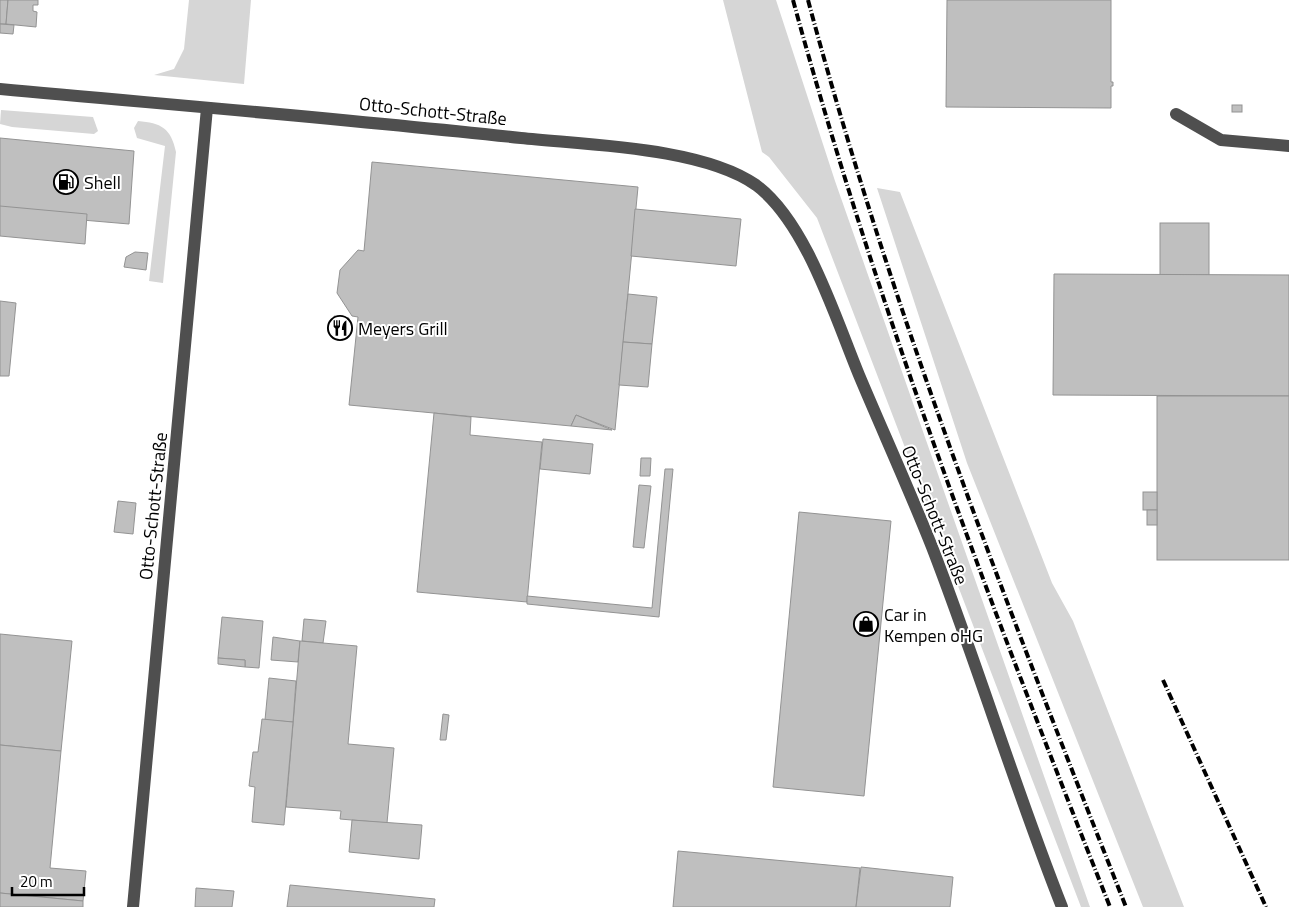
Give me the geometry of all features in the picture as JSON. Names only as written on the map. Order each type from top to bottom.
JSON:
[{"type":"street","name":"Otto-Schott-Straße","points":[[0,89],[477,133],[656,152],[696,159],[726,169],[754,184],[775,201],[795,229],[819,279],[932,548],[1037,843],[1062,907]]},
{"type":"street","name":"Otto-Schott-Straße","points":[[133,907],[207,108]]},
{"type":"street","points":[[1176,114],[1221,140],[1289,146]]},
{"type":"shaded area","points":[[189,0],[251,0],[244,84],[154,75],[174,69],[184,49]]},
{"type":"shaded area","points":[[723,0],[776,0],[835,181],[1090,907],[1081,907],[817,218],[769,157],[762,152]]},
{"type":"shaded area","points":[[1,110],[93,117],[98,131],[94,134],[12,127],[0,124]]},
{"type":"shaded area","points":[[138,121],[153,123],[164,128],[171,137],[176,152],[163,283],[149,281],[165,146],[137,138],[134,128]]},
{"type":"shaded area","points":[[877,188],[900,192],[1052,583],[1073,621],[1184,907],[1143,907],[967,463]]},
{"type":"building","points":[[0,0],[8,0],[6,24],[0,24]]},
{"type":"building","points":[[8,0],[38,0],[38,5],[33,5],[33,11],[37,12],[36,27],[6,24]]},
{"type":"building","points":[[947,0],[1111,0],[1111,82],[1113,82],[1113,86],[1111,86],[1111,108],[946,107]]},
{"type":"building","points":[[0,24],[14,25],[13,34],[0,33]]},
{"type":"building","points":[[1232,105],[1242,105],[1242,112],[1232,112]]},
{"type":"building","points":[[0,138],[134,151],[129,224],[0,213]]},
{"type":"building","points":[[372,162],[638,187],[615,430],[576,415],[571,426],[349,405],[358,317],[352,316],[337,293],[340,270],[358,250],[364,251]]},
{"type":"building","points":[[0,206],[87,214],[85,244],[0,236]]},
{"type":"building","points":[[635,209],[741,219],[736,266],[631,256]]},
{"type":"building","points":[[1160,223],[1209,223],[1209,275],[1160,275]]},
{"type":"building","points":[[135,252],[148,253],[146,270],[124,267],[126,257]]},
{"type":"building","points":[[1054,274],[1289,275],[1289,396],[1053,395]]},
{"type":"building","points":[[628,294],[657,297],[652,344],[623,342]]},
{"type":"building","points":[[0,301],[16,303],[9,376],[0,376]]},
{"type":"building","points":[[334,316],[349,318],[348,325],[333,323]]},
{"type":"building","points":[[333,323],[348,325],[347,334],[332,333]]},
{"type":"building","points":[[623,342],[652,344],[648,387],[619,385]]},
{"type":"building","points":[[1157,396],[1289,396],[1289,560],[1157,560]]},
{"type":"building","points":[[434,413],[471,417],[470,435],[542,442],[527,602],[417,592]]},
{"type":"building","points":[[576,415],[612,430],[571,426]]},
{"type":"building","points":[[543,439],[593,444],[590,474],[540,469]]},
{"type":"building","points":[[641,458],[651,458],[650,476],[640,476]]},
{"type":"building","points":[[665,469],[673,469],[659,617],[527,604],[527,596],[652,608]]},
{"type":"building","points":[[639,485],[651,486],[644,548],[633,547]]},
{"type":"building","points":[[1143,492],[1157,492],[1157,510],[1143,510]]},
{"type":"building","points":[[118,501],[136,503],[133,534],[114,532]]},
{"type":"building","points":[[1147,510],[1157,510],[1157,525],[1147,525]]},
{"type":"building","points":[[799,512],[891,521],[864,796],[773,787]]},
{"type":"building","points":[[222,617],[263,621],[259,668],[245,667],[245,660],[218,658]]},
{"type":"building","points":[[304,619],[326,621],[323,643],[302,641]]},
{"type":"building","points":[[0,634],[72,641],[61,751],[0,745]]},
{"type":"building","points":[[273,637],[300,641],[298,662],[271,660]]},
{"type":"building","points":[[300,641],[357,646],[348,744],[394,748],[387,823],[340,819],[341,811],[286,807]]},
{"type":"building","points":[[218,658],[245,660],[245,667],[218,664]]},
{"type":"building","points":[[269,678],[296,681],[293,722],[265,720]]},
{"type":"building","points":[[443,714],[449,715],[446,740],[440,740]]},
{"type":"building","points":[[262,719],[293,722],[284,825],[252,822],[255,787],[249,786],[253,752],[258,752]]},
{"type":"building","points":[[0,745],[61,751],[50,868],[86,871],[83,901],[0,893]]},
{"type":"building","points":[[352,820],[422,825],[419,859],[349,852]]},
{"type":"building","points":[[678,851],[860,868],[856,907],[673,907]]},
{"type":"building","points":[[861,867],[953,877],[950,907],[856,907]]},
{"type":"building","points":[[290,885],[435,899],[434,907],[287,907]]},
{"type":"building","points":[[196,888],[234,891],[232,907],[195,907]]},
{"type":"building","points":[[0,893],[83,901],[83,907],[0,907]]},
{"type":"railway","points":[[793,0],[861,230],[899,344],[980,571],[1110,907]]},
{"type":"railway","points":[[808,0],[876,231],[914,345],[995,571],[1126,907]]},
{"type":"railway","points":[[1163,680],[1266,907]]},
{"type":"place","name":"Shell","points":[[66,182]]},
{"type":"place","name":"Meyers Grill","points":[[340,328]]},
{"type":"place","name":"Car in Kempen oHG","points":[[866,624]]}]
